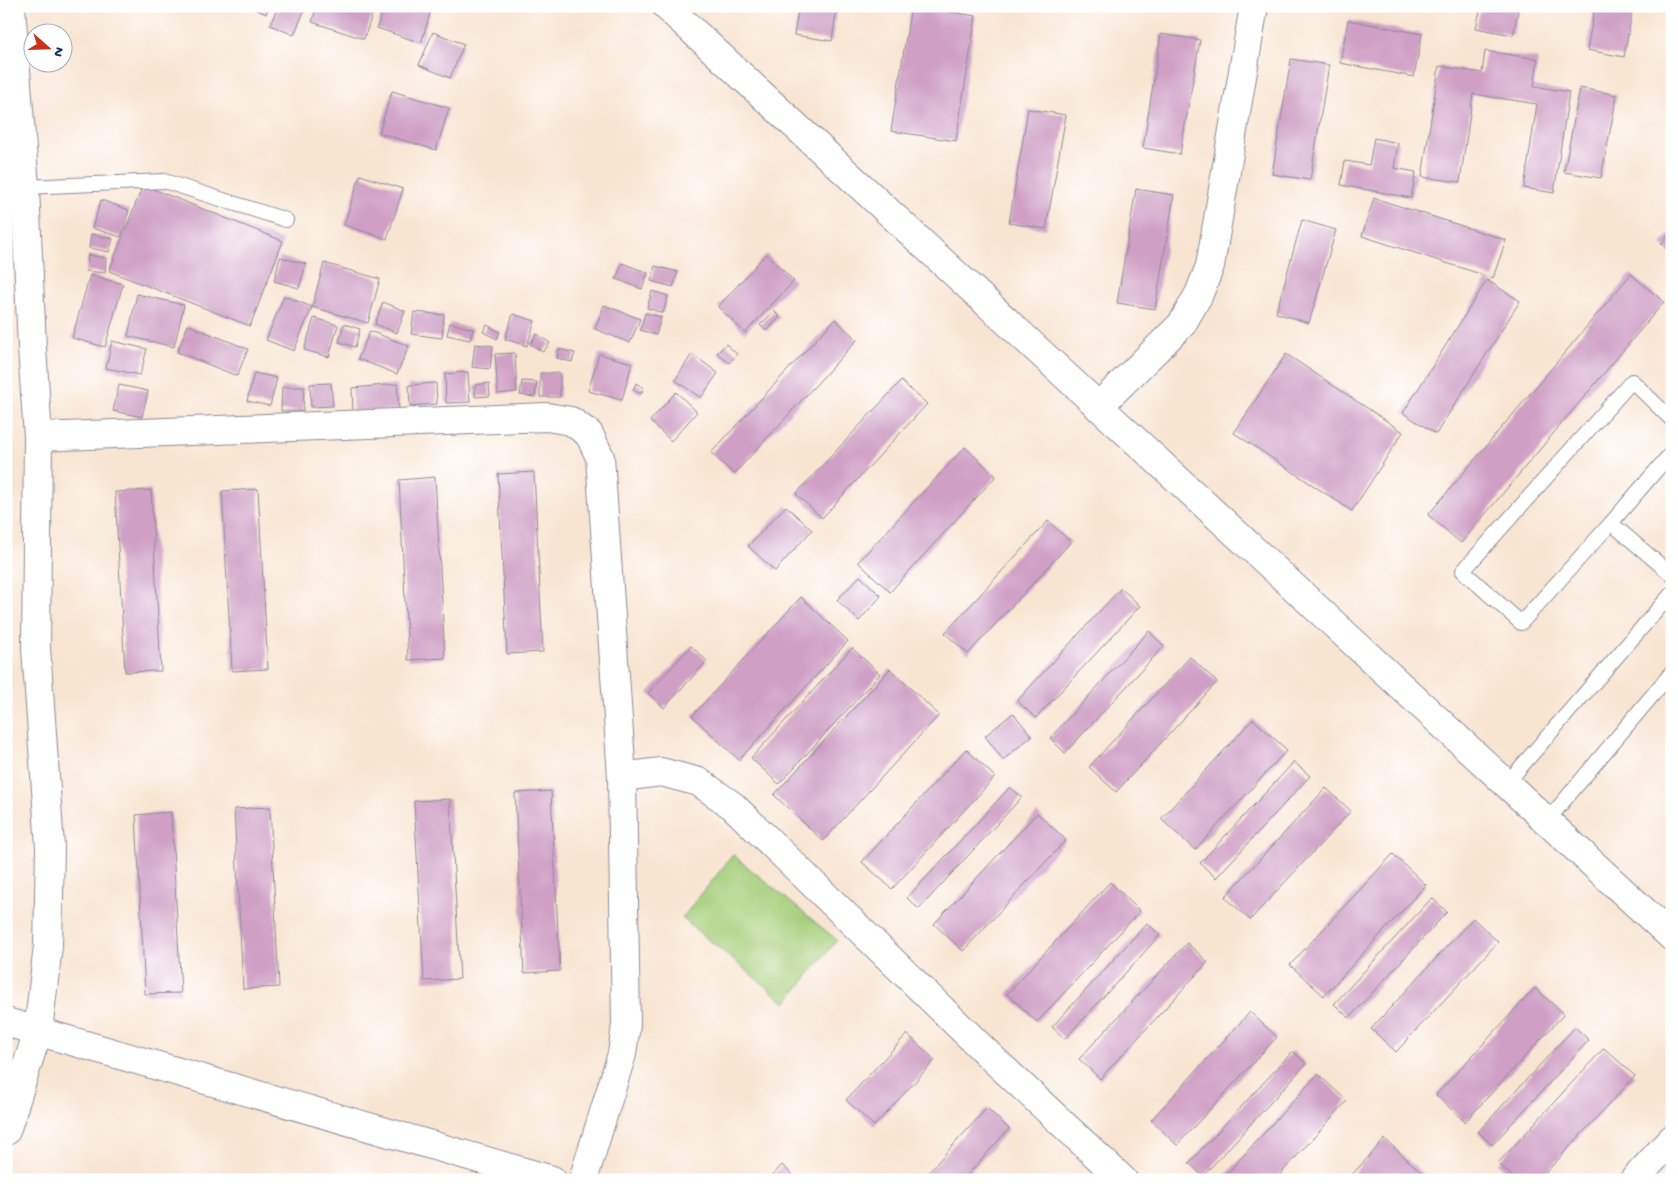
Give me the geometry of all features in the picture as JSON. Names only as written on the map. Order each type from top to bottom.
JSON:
[{"type":"street","points":[[666,6],[1672,937]]},
{"type":"street","points":[[1098,407],[1182,324],[1199,294],[1210,266],[1254,6]]},
{"type":"street","points":[[6,1131],[38,1031],[48,946],[50,847],[36,648],[38,437],[25,188],[10,8]]},
{"type":"street","points":[[38,437],[547,416],[571,421],[589,434],[600,457],[622,777],[626,1025],[622,1054],[583,1180]]},
{"type":"street","points":[[622,777],[661,772],[700,782],[733,806],[986,1052],[1123,1180]]},
{"type":"street","points":[[6,1022],[552,1180]]},
{"type":"street","points":[[1634,1180],[1672,1139]]},
{"type":"lane","points":[[25,188],[164,181],[286,220]]},
{"type":"lane","points":[[1672,420],[1632,381],[1463,572],[1521,623],[1612,523],[1672,452]]},
{"type":"lane","points":[[1612,523],[1672,575]]},
{"type":"lane","points":[[1506,784],[1672,593]]},
{"type":"lane","points":[[1547,821],[1672,672]]},
{"type":"green space","points":[[733,855],[837,940],[786,1003],[682,918]]},
{"type":"building","points":[[248,6],[269,6],[266,14]]},
{"type":"building","points":[[278,6],[306,6],[294,35],[270,25]]},
{"type":"building","points":[[317,6],[375,6],[364,39],[312,22]]},
{"type":"building","points":[[384,6],[419,6],[431,10],[421,43],[377,28]]},
{"type":"building","points":[[799,6],[837,6],[832,41],[794,35]]},
{"type":"building","points":[[911,6],[976,16],[956,141],[891,131]]},
{"type":"building","points":[[1481,6],[1519,6],[1513,35],[1476,28]]},
{"type":"building","points":[[1595,6],[1633,6],[1624,57],[1587,50]]},
{"type":"building","points":[[1348,20],[1422,34],[1414,77],[1340,63]]},
{"type":"building","points":[[433,32],[464,44],[450,78],[419,65]]},
{"type":"building","points":[[1161,34],[1200,40],[1180,154],[1143,148]]},
{"type":"building","points":[[1485,51],[1538,59],[1534,86],[1569,92],[1554,193],[1524,188],[1537,104],[1473,94],[1460,182],[1422,177],[1439,66],[1482,73]]},
{"type":"building","points":[[1291,59],[1329,65],[1310,180],[1272,174]]},
{"type":"building","points":[[1580,88],[1617,95],[1601,178],[1564,172]]},
{"type":"building","points":[[392,91],[449,108],[436,150],[379,133]]},
{"type":"building","points":[[1028,109],[1066,115],[1046,229],[1009,223]]},
{"type":"building","points":[[1374,138],[1398,143],[1394,168],[1416,172],[1411,198],[1341,185],[1345,161],[1369,165]]},
{"type":"building","points":[[360,175],[403,189],[387,239],[344,225]]},
{"type":"building","points":[[143,185],[283,241],[250,326],[109,271]]},
{"type":"building","points":[[1136,189],[1174,195],[1155,309],[1117,303]]},
{"type":"building","points":[[1374,198],[1506,240],[1493,278],[1362,236]]},
{"type":"building","points":[[101,200],[129,210],[121,237],[92,228]]},
{"type":"building","points":[[1302,220],[1336,230],[1309,323],[1276,313]]},
{"type":"building","points":[[1672,232],[1672,253],[1661,244]]},
{"type":"building","points":[[91,234],[113,239],[109,252],[89,248]]},
{"type":"building","points":[[766,254],[794,281],[745,333],[718,307]]},
{"type":"building","points":[[88,255],[106,258],[105,273],[86,271]]},
{"type":"building","points":[[280,257],[306,264],[299,288],[274,281]]},
{"type":"building","points":[[324,263],[380,279],[368,323],[312,307]]},
{"type":"building","points":[[622,263],[648,273],[642,289],[616,279]]},
{"type":"building","points":[[655,266],[678,272],[673,287],[651,281]]},
{"type":"building","points":[[1631,274],[1664,302],[1461,543],[1428,515]]},
{"type":"building","points":[[90,275],[123,284],[105,347],[72,338]]},
{"type":"building","points":[[1487,280],[1520,301],[1436,434],[1403,413]]},
{"type":"building","points":[[652,291],[668,296],[663,313],[647,308]]},
{"type":"building","points":[[137,294],[184,305],[174,347],[128,336]]},
{"type":"building","points":[[284,296],[312,307],[294,351],[266,340]]},
{"type":"building","points":[[383,302],[405,311],[397,333],[375,324]]},
{"type":"building","points":[[604,305],[640,319],[630,343],[595,329]]},
{"type":"building","points":[[774,311],[780,317],[767,331],[760,325]]},
{"type":"building","points":[[414,312],[444,315],[442,338],[411,334]]},
{"type":"building","points":[[645,313],[661,317],[656,335],[640,330]]},
{"type":"building","points":[[513,314],[535,321],[527,346],[505,339]]},
{"type":"building","points":[[314,318],[338,325],[329,357],[304,350]]},
{"type":"building","points":[[835,319],[857,340],[734,474],[711,453]]},
{"type":"building","points":[[450,323],[473,329],[470,340],[447,335]]},
{"type":"building","points":[[344,324],[360,329],[355,347],[339,342]]},
{"type":"building","points":[[188,325],[248,349],[237,376],[177,352]]},
{"type":"building","points":[[487,325],[500,332],[497,339],[483,332]]},
{"type":"building","points":[[370,331],[409,346],[397,374],[358,359]]},
{"type":"building","points":[[537,334],[550,343],[543,352],[530,344]]},
{"type":"building","points":[[112,341],[147,349],[140,375],[106,368]]},
{"type":"building","points":[[475,344],[493,346],[490,369],[472,367]]},
{"type":"building","points":[[726,344],[737,354],[729,363],[717,353]]},
{"type":"building","points":[[559,349],[575,353],[572,362],[557,358]]},
{"type":"building","points":[[515,353],[517,392],[498,394],[495,354]]},
{"type":"building","points":[[599,354],[632,363],[622,400],[588,391]]},
{"type":"building","points":[[692,354],[718,373],[701,398],[675,380]]},
{"type":"building","points":[[1286,354],[1403,432],[1352,511],[1234,433]]},
{"type":"building","points":[[468,372],[470,402],[446,403],[445,374]]},
{"type":"building","points":[[254,373],[277,378],[270,406],[247,401]]},
{"type":"building","points":[[540,373],[560,373],[560,397],[540,397]]},
{"type":"building","points":[[522,381],[537,382],[535,397],[520,395]]},
{"type":"building","points":[[901,381],[927,404],[822,518],[796,494]]},
{"type":"building","points":[[331,383],[333,406],[311,407],[310,384]]},
{"type":"building","points":[[436,383],[437,404],[410,406],[409,385]]},
{"type":"building","points":[[489,383],[490,396],[475,397],[475,385]]},
{"type":"building","points":[[636,383],[644,388],[641,394],[633,390]]},
{"type":"building","points":[[397,384],[399,409],[353,412],[352,388]]},
{"type":"building","points":[[119,385],[148,391],[142,417],[113,411]]},
{"type":"building","points":[[282,387],[304,387],[303,411],[281,411]]},
{"type":"building","points":[[676,392],[697,412],[671,441],[650,421]]},
{"type":"building","points":[[965,447],[996,476],[890,592],[858,562]]},
{"type":"building","points":[[534,472],[543,652],[507,654],[498,474]]},
{"type":"building","points":[[435,477],[445,658],[408,660],[399,480]]},
{"type":"building","points":[[258,489],[268,669],[232,671],[222,491]]},
{"type":"building","points":[[151,490],[161,671],[125,672],[115,492]]},
{"type":"building","points":[[786,506],[812,530],[775,571],[748,546]]},
{"type":"building","points":[[1048,521],[1071,542],[968,654],[945,633]]},
{"type":"building","points":[[860,576],[881,596],[859,621],[837,600]]},
{"type":"building","points":[[1121,588],[1140,606],[1036,718],[1017,701]]},
{"type":"building","points":[[801,597],[848,641],[739,760],[692,716]]},
{"type":"building","points":[[1149,631],[1164,646],[1065,753],[1050,738]]},
{"type":"building","points":[[691,646],[707,661],[664,708],[648,693]]},
{"type":"building","points":[[852,648],[880,674],[779,784],[751,758]]},
{"type":"building","points":[[1190,657],[1217,682],[1116,792],[1089,767]]},
{"type":"building","points":[[890,669],[939,715],[823,841],[774,795]]},
{"type":"building","points":[[1013,713],[1032,736],[1003,760],[985,736]]},
{"type":"building","points":[[1253,719],[1287,750],[1195,850],[1161,819]]},
{"type":"building","points":[[966,749],[995,777],[892,889],[862,862]]},
{"type":"building","points":[[1294,762],[1310,776],[1216,878],[1200,863]]},
{"type":"building","points":[[1010,787],[1022,797],[919,909],[907,898]]},
{"type":"building","points":[[1326,788],[1351,811],[1250,920],[1225,897]]},
{"type":"building","points":[[551,791],[560,971],[524,973],[515,793]]},
{"type":"building","points":[[450,799],[460,979],[424,981],[414,801]]},
{"type":"building","points":[[270,807],[279,987],[243,989],[234,809]]},
{"type":"building","points":[[171,812],[181,993],[145,994],[136,815]]},
{"type":"building","points":[[1037,813],[1066,840],[963,951],[934,924]]},
{"type":"building","points":[[1393,854],[1426,885],[1324,996],[1290,965]]},
{"type":"building","points":[[1110,882],[1140,911],[1037,1022],[1007,994]]},
{"type":"building","points":[[1432,898],[1447,912],[1349,1018],[1334,1004]]},
{"type":"building","points":[[1473,918],[1498,942],[1396,1052],[1371,1029]]},
{"type":"building","points":[[1147,923],[1160,935],[1065,1039],[1052,1027]]},
{"type":"building","points":[[1187,943],[1208,962],[1100,1079],[1079,1059]]},
{"type":"building","points":[[1535,988],[1564,1014],[1465,1122],[1436,1095]]},
{"type":"building","points":[[1250,1012],[1277,1037],[1177,1145],[1151,1120]]},
{"type":"building","points":[[1575,1027],[1589,1040],[1492,1145],[1478,1132]]},
{"type":"building","points":[[907,1034],[935,1060],[874,1126],[846,1100]]},
{"type":"building","points":[[1604,1048],[1635,1076],[1539,1180],[1516,1180],[1498,1163]]},
{"type":"building","points":[[1293,1051],[1306,1064],[1203,1176],[1189,1163]]},
{"type":"building","points":[[1318,1074],[1347,1101],[1275,1180],[1221,1180]]},
{"type":"building","points":[[987,1108],[1009,1129],[963,1180],[929,1180],[925,1176]]},
{"type":"building","points":[[1385,1139],[1423,1174],[1417,1180],[1347,1180]]},
{"type":"building","points":[[782,1165],[798,1180],[768,1180]]}]
